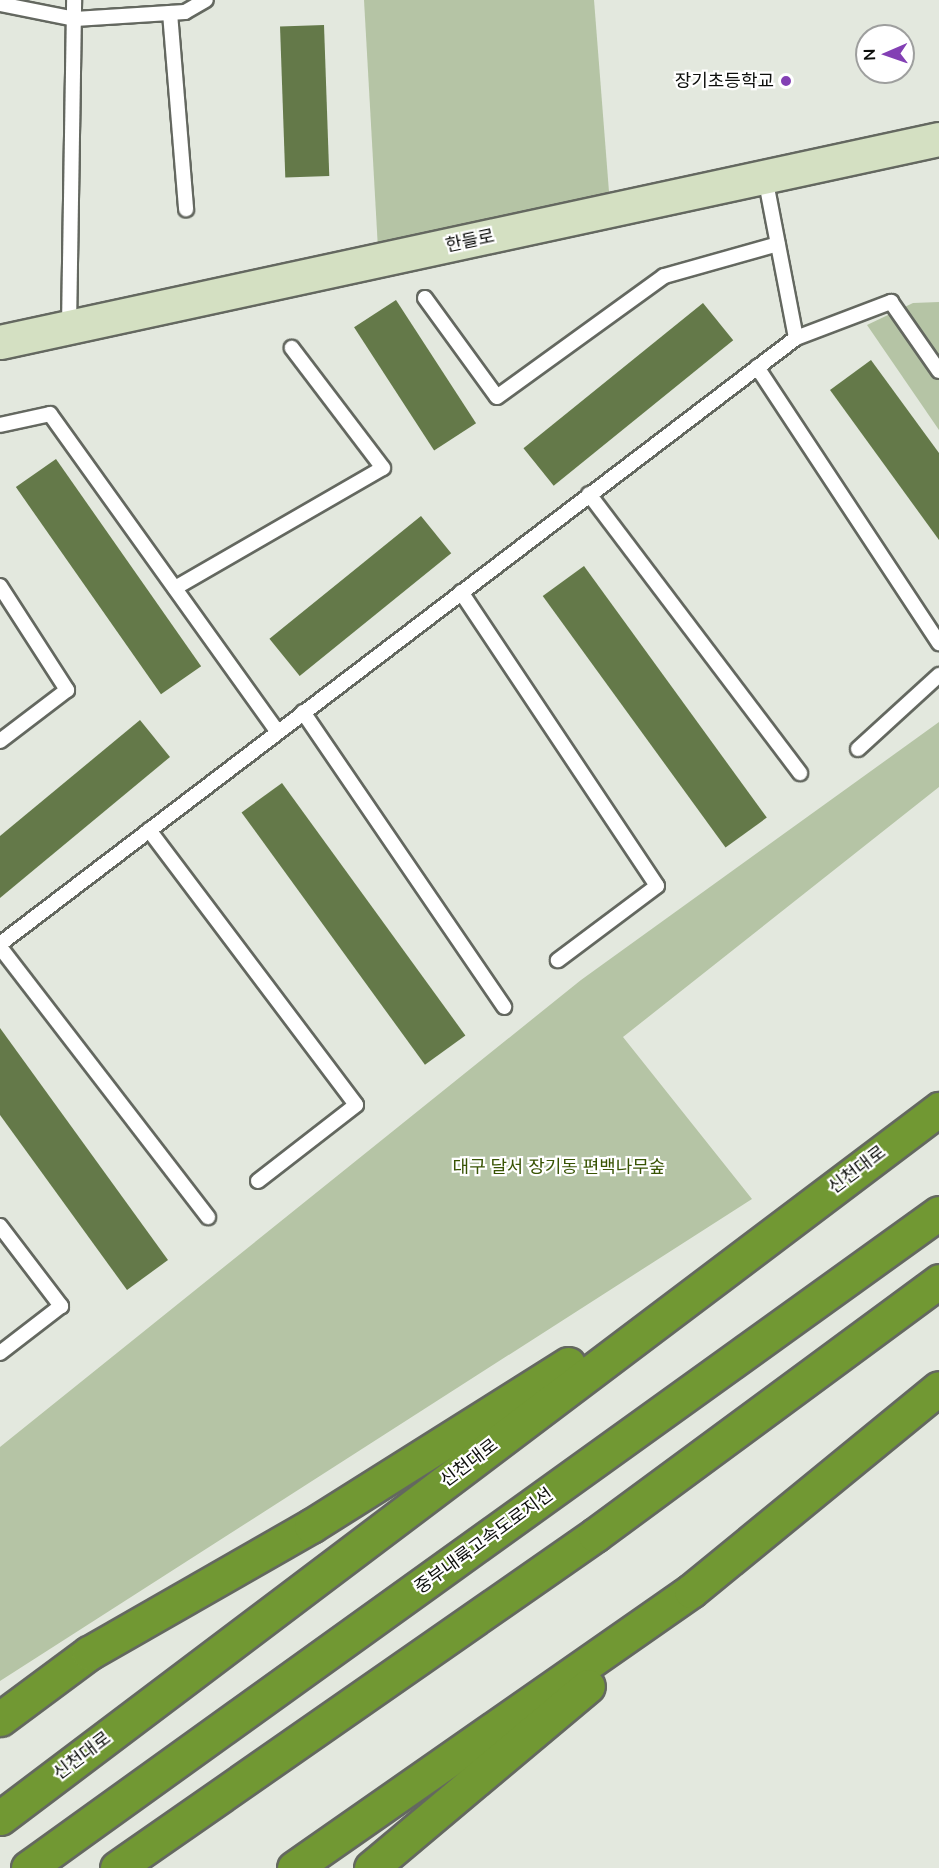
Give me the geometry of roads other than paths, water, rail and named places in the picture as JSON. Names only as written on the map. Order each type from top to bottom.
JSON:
[{"type":"highway","name":"신천대로","points":[[0,1818],[939,1109]]},
{"type":"highway","name":"중부내륙고속도로지선","points":[[28,1868],[939,1213]]},
{"type":"highway","points":[[0,1719],[89,1653],[311,1526],[765,1239]]},
{"type":"highway","points":[[117,1868],[595,1535],[939,1281]]},
{"type":"highway","points":[[294,1868],[691,1591],[939,1388]]},
{"type":"highway","points":[[371,1868],[620,1660],[691,1591]]},
{"type":"street","name":"한들로","points":[[0,342],[939,139]]},
{"type":"lane","points":[[69,327],[74,0]]},
{"type":"lane","points":[[0,4],[75,19],[185,12],[206,0]]},
{"type":"lane","points":[[170,13],[186,209]]},
{"type":"lane","points":[[765,177],[796,338]]},
{"type":"lane","points":[[425,298],[497,397],[664,276],[778,244]]},
{"type":"lane","points":[[208,1217],[0,945],[796,338],[891,302],[939,371]]},
{"type":"lane","points":[[175,588],[383,468],[291,348]]},
{"type":"lane","points":[[757,367],[939,643]]},
{"type":"lane","points":[[0,425],[50,414],[278,732]]},
{"type":"lane","points":[[589,494],[800,773]]},
{"type":"lane","points":[[0,586],[67,690],[0,741]]},
{"type":"lane","points":[[461,592],[657,886],[558,960]]},
{"type":"lane","points":[[858,749],[939,675]]},
{"type":"lane","points":[[303,712],[504,1007]]},
{"type":"lane","points":[[149,830],[356,1105],[258,1181]]},
{"type":"lane","points":[[0,1226],[61,1306],[0,1353]]},
{"type":"place","name":"장기초등학교","points":[[786,81]]},
{"type":"park label","name":"대구 달서 장기동 편백나무숲","points":[[559,1167]]}]
